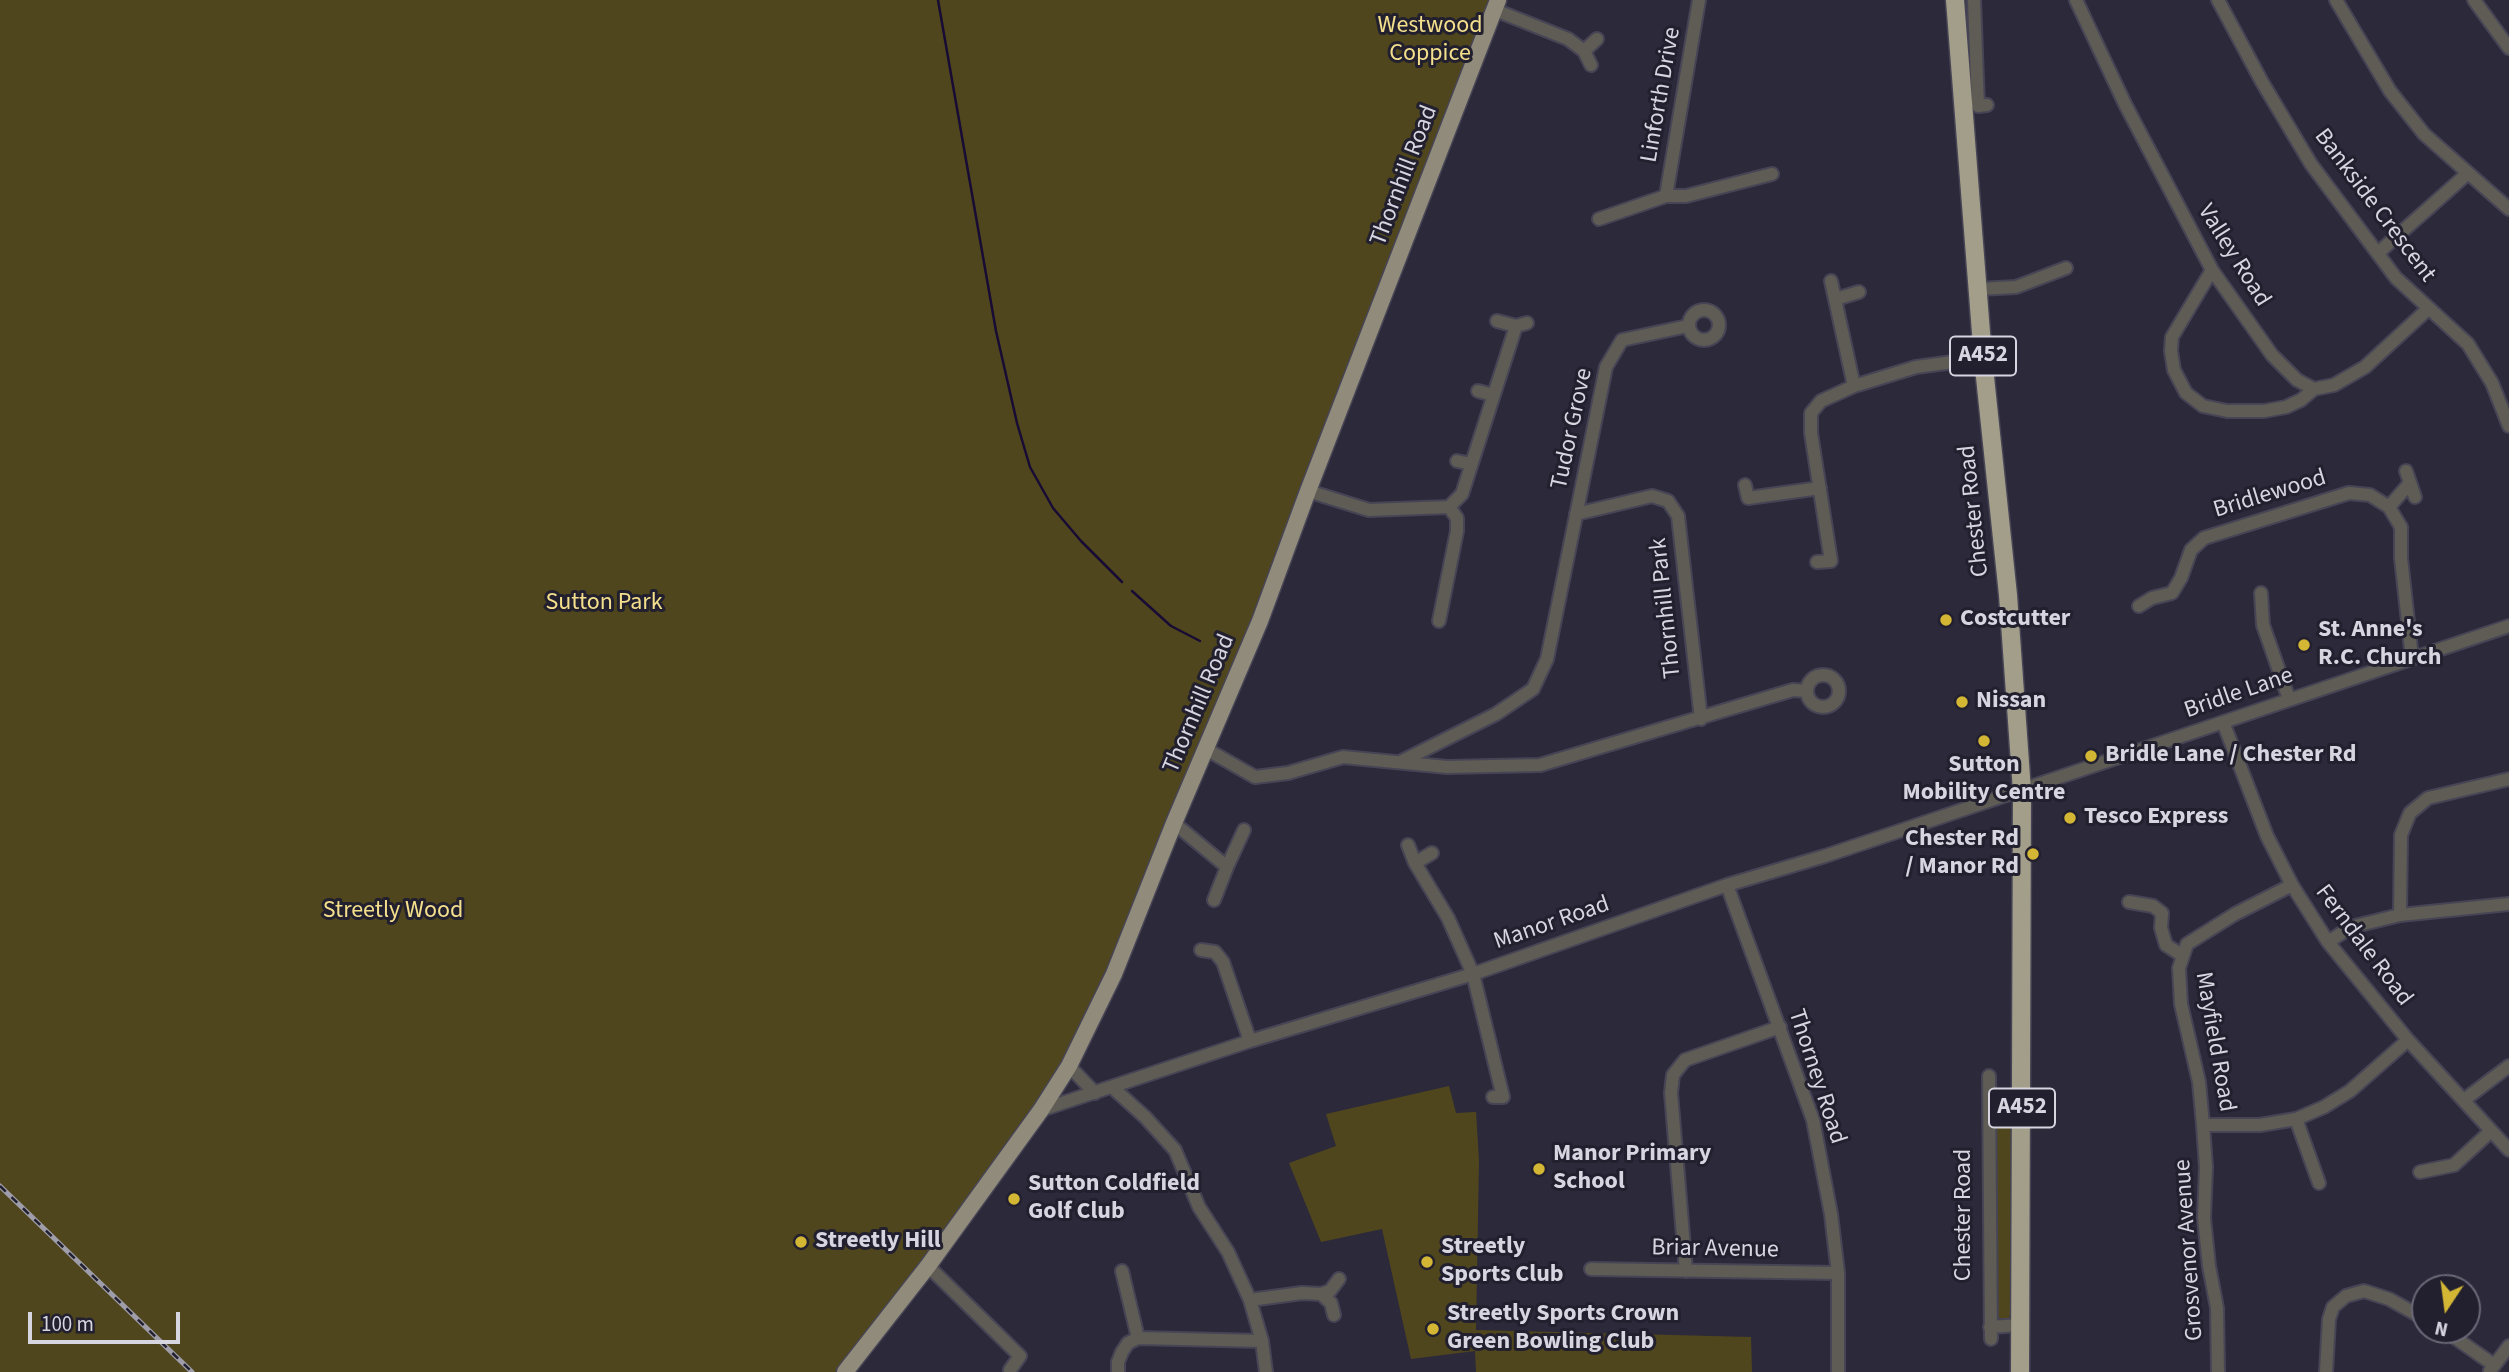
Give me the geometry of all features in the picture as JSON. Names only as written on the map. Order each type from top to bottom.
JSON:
[{"type":"highway","name":"Chester Road","points":[[1955,0],[1983,358],[2008,595],[2022,791],[2020,1372]]},
{"type":"main road","name":"Thornhill Road","points":[[845,1372],[928,1266],[1041,1110],[1069,1066],[1114,974],[1174,823],[1260,621],[1496,5]]},
{"type":"street","name":"Linforth Drive","points":[[1666,196],[1699,0]]},
{"type":"street","points":[[1974,0],[1978,106],[1987,105]]},
{"type":"street","name":"Valley Road","points":[[2076,0],[2125,104],[2212,271],[2272,355],[2297,380],[2314,389]]},
{"type":"street","name":"Bankside Crescent","points":[[2218,0],[2262,82],[2311,164],[2396,278],[2468,344],[2492,383],[2509,426]]},
{"type":"street","points":[[2336,0],[2390,90],[2424,134],[2509,209]]},
{"type":"street","points":[[2474,0],[2509,48]]},
{"type":"street","points":[[1496,5],[1568,39],[1584,51],[1591,65]]},
{"type":"street","points":[[1584,51],[1597,39]]},
{"type":"street","points":[[1599,219],[1612,209],[1666,196],[1686,195],[1763,172]]},
{"type":"street","points":[[2378,253],[2467,174]]},
{"type":"street","points":[[1979,289],[2016,287],[2066,268]]},
{"type":"street","points":[[2212,271],[2172,337],[2171,351],[2174,370],[2186,393],[2203,406],[2227,411],[2264,411],[2286,407],[2301,400],[2314,389],[2334,385],[2365,367],[2428,309]]},
{"type":"street","points":[[1831,281],[1854,386]]},
{"type":"street","points":[[1836,299],[1859,292]]},
{"type":"street","points":[[1308,491],[1368,510],[1450,507],[1462,494],[1493,395],[1521,324],[1497,321]]},
{"type":"street","name":"Tudor Grove","points":[[1576,514],[1606,367],[1614,351],[1622,340],[1688,326]]},
{"type":"street","points":[[1817,562],[1831,561],[1811,433],[1811,413],[1821,401],[1854,386],[1916,367],[1983,358]]},
{"type":"street","points":[[1478,391],[1493,395]]},
{"type":"street","points":[[1457,460],[1471,464]]},
{"type":"street","points":[[2412,658],[2401,558],[2401,527],[2389,507],[2407,478],[2415,497]]},
{"type":"street","points":[[1745,485],[1748,498],[1820,488]]},
{"type":"street","name":"Bridlewood","points":[[2139,606],[2152,598],[2172,593],[2181,578],[2191,550],[2204,538],[2349,492],[2370,495],[2389,507]]},
{"type":"street","name":"Thornhill Park","points":[[1576,514],[1652,496],[1668,501],[1678,516],[1700,719]]},
{"type":"street","points":[[1439,621],[1439,585],[1457,531],[1457,517],[1450,507]]},
{"type":"street","points":[[1402,761],[1496,714],[1533,689],[1547,659],[1576,514]]},
{"type":"street","points":[[2148,585],[2152,598]]},
{"type":"street","points":[[2260,593],[2263,625],[2289,699]]},
{"type":"street","name":"Bridle Lane","points":[[2022,791],[2509,626]]},
{"type":"street","points":[[1206,749],[1255,777],[1288,773],[1343,757],[1447,767],[1540,765],[1793,690],[1807,691]]},
{"type":"street","name":"Ferndale Road","points":[[2223,722],[2267,836],[2292,885],[2328,942],[2408,1040],[2509,1150]]},
{"type":"street","points":[[2400,915],[2401,835],[2410,813],[2428,798],[2509,779]]},
{"type":"street","name":"Manor Road","points":[[1041,1110],[1250,1041],[1473,974],[1727,885],[1825,856],[2022,791]]},
{"type":"street","points":[[1174,823],[1227,867]]},
{"type":"street","points":[[1214,900],[1244,830]]},
{"type":"street","points":[[1408,845],[1415,863],[1448,918],[1473,974],[1503,1097],[1493,1097]]},
{"type":"street","points":[[1415,863],[1432,853]]},
{"type":"street","name":"Thorney Road","points":[[1727,885],[1813,1120],[1831,1214],[1838,1273],[1838,1372]]},
{"type":"street","name":"Mayfield Road","points":[[2292,885],[2235,914],[2187,944],[2179,968],[2181,1004],[2199,1082],[2203,1125],[2260,1125],[2296,1119],[2324,1108],[2350,1091],[2408,1040]]},
{"type":"street","points":[[2129,902],[2153,906],[2162,914],[2161,929],[2166,945],[2183,956]]},
{"type":"street","points":[[2328,942],[2351,927],[2400,915],[2509,904]]},
{"type":"street","points":[[1202,950],[1215,952],[1223,962],[1250,1041]]},
{"type":"street","points":[[1686,1271],[1671,1093],[1673,1075],[1685,1060],[1780,1027]]},
{"type":"street","points":[[1069,1066],[1095,1093]]},
{"type":"street","points":[[2464,1100],[2509,1066]]},
{"type":"street","name":"Chester Road","points":[[1989,1076],[1990,1333],[2020,1325]]},
{"type":"street","points":[[1112,1087],[1145,1117],[1175,1150],[1199,1207],[1228,1252],[1250,1300],[1262,1341],[1266,1372]]},
{"type":"street","points":[[1990,1103],[2022,1102]]},
{"type":"street","points":[[2296,1119],[2319,1182]]},
{"type":"street","name":"Grosvenor Avenue","points":[[2203,1125],[2206,1167],[2204,1218],[2208,1266],[2217,1307],[2218,1372]]},
{"type":"street","points":[[2420,1172],[2454,1165],[2491,1131]]},
{"type":"street","points":[[928,1266],[1020,1356],[1010,1370]]},
{"type":"street","name":"Briar Avenue","points":[[1591,1269],[1838,1273]]},
{"type":"street","points":[[1122,1271],[1138,1338]]},
{"type":"street","points":[[1250,1300],[1302,1293],[1321,1294],[1330,1291],[1339,1279]]},
{"type":"street","points":[[2326,1372],[2329,1320],[2333,1307],[2346,1296],[2364,1291],[2389,1299],[2411,1311]]},
{"type":"street","points":[[1321,1294],[1331,1303],[1334,1314]]},
{"type":"street","points":[[1118,1372],[1122,1352],[1128,1343],[1138,1338],[1262,1341]]},
{"type":"street","points":[[2461,1344],[2491,1368],[2509,1346]]},
{"type":"green space","name":"Sutton Park","points":[[0,0],[1491,0],[1169,829],[1080,1032],[1032,1115],[969,1206],[915,1269],[835,1372],[0,1372]]},
{"type":"green space","points":[[1449,1086],[1456,1113],[1476,1112],[1479,1160],[1476,1330],[1751,1337],[1752,1372],[1476,1372],[1475,1351],[1411,1359],[1382,1229],[1321,1242],[1289,1163],[1336,1146],[1326,1114]]},
{"type":"green space","points":[[1998,1109],[2012,1112],[2013,1142],[2012,1311],[2005,1320],[1995,1317],[1994,1118]]},
{"type":"waterway","points":[[938,0],[996,331],[1030,467],[1053,508],[1122,582]]},
{"type":"waterway","points":[[1132,591],[1171,626],[1200,641]]},
{"type":"waterway","points":[[1217,650],[1227,655]]},
{"type":"railway","points":[[0,1186],[192,1372]]},
{"type":"place","name":"Costcutter","points":[[1946,620]]},
{"type":"place","name":"St. Anne's R.C. Church","points":[[2304,645]]},
{"type":"place","name":"Nissan","points":[[1962,702]]},
{"type":"place","name":"Sutton Mobility Centre","points":[[1984,741]]},
{"type":"place","name":"Bridle Lane / Chester Rd","points":[[2091,756]]},
{"type":"place","name":"Tesco Express","points":[[2070,818]]},
{"type":"place","name":"Chester Rd / Manor Rd","points":[[2033,854]]},
{"type":"place","name":"Manor Primary School","points":[[1539,1169]]},
{"type":"place","name":"Sutton Coldfield Golf Club","points":[[1014,1199]]},
{"type":"place","name":"Streetly Hill","points":[[801,1242]]},
{"type":"place","name":"Streetly Sports Club","points":[[1427,1262]]},
{"type":"place","name":"Streetly Sports Crown Green Bowling Club","points":[[1433,1329]]},
{"type":"park label","name":"Westwood Coppice","points":[[1430,41]]},
{"type":"park label","name":"Streetly Wood","points":[[393,912]]}]
